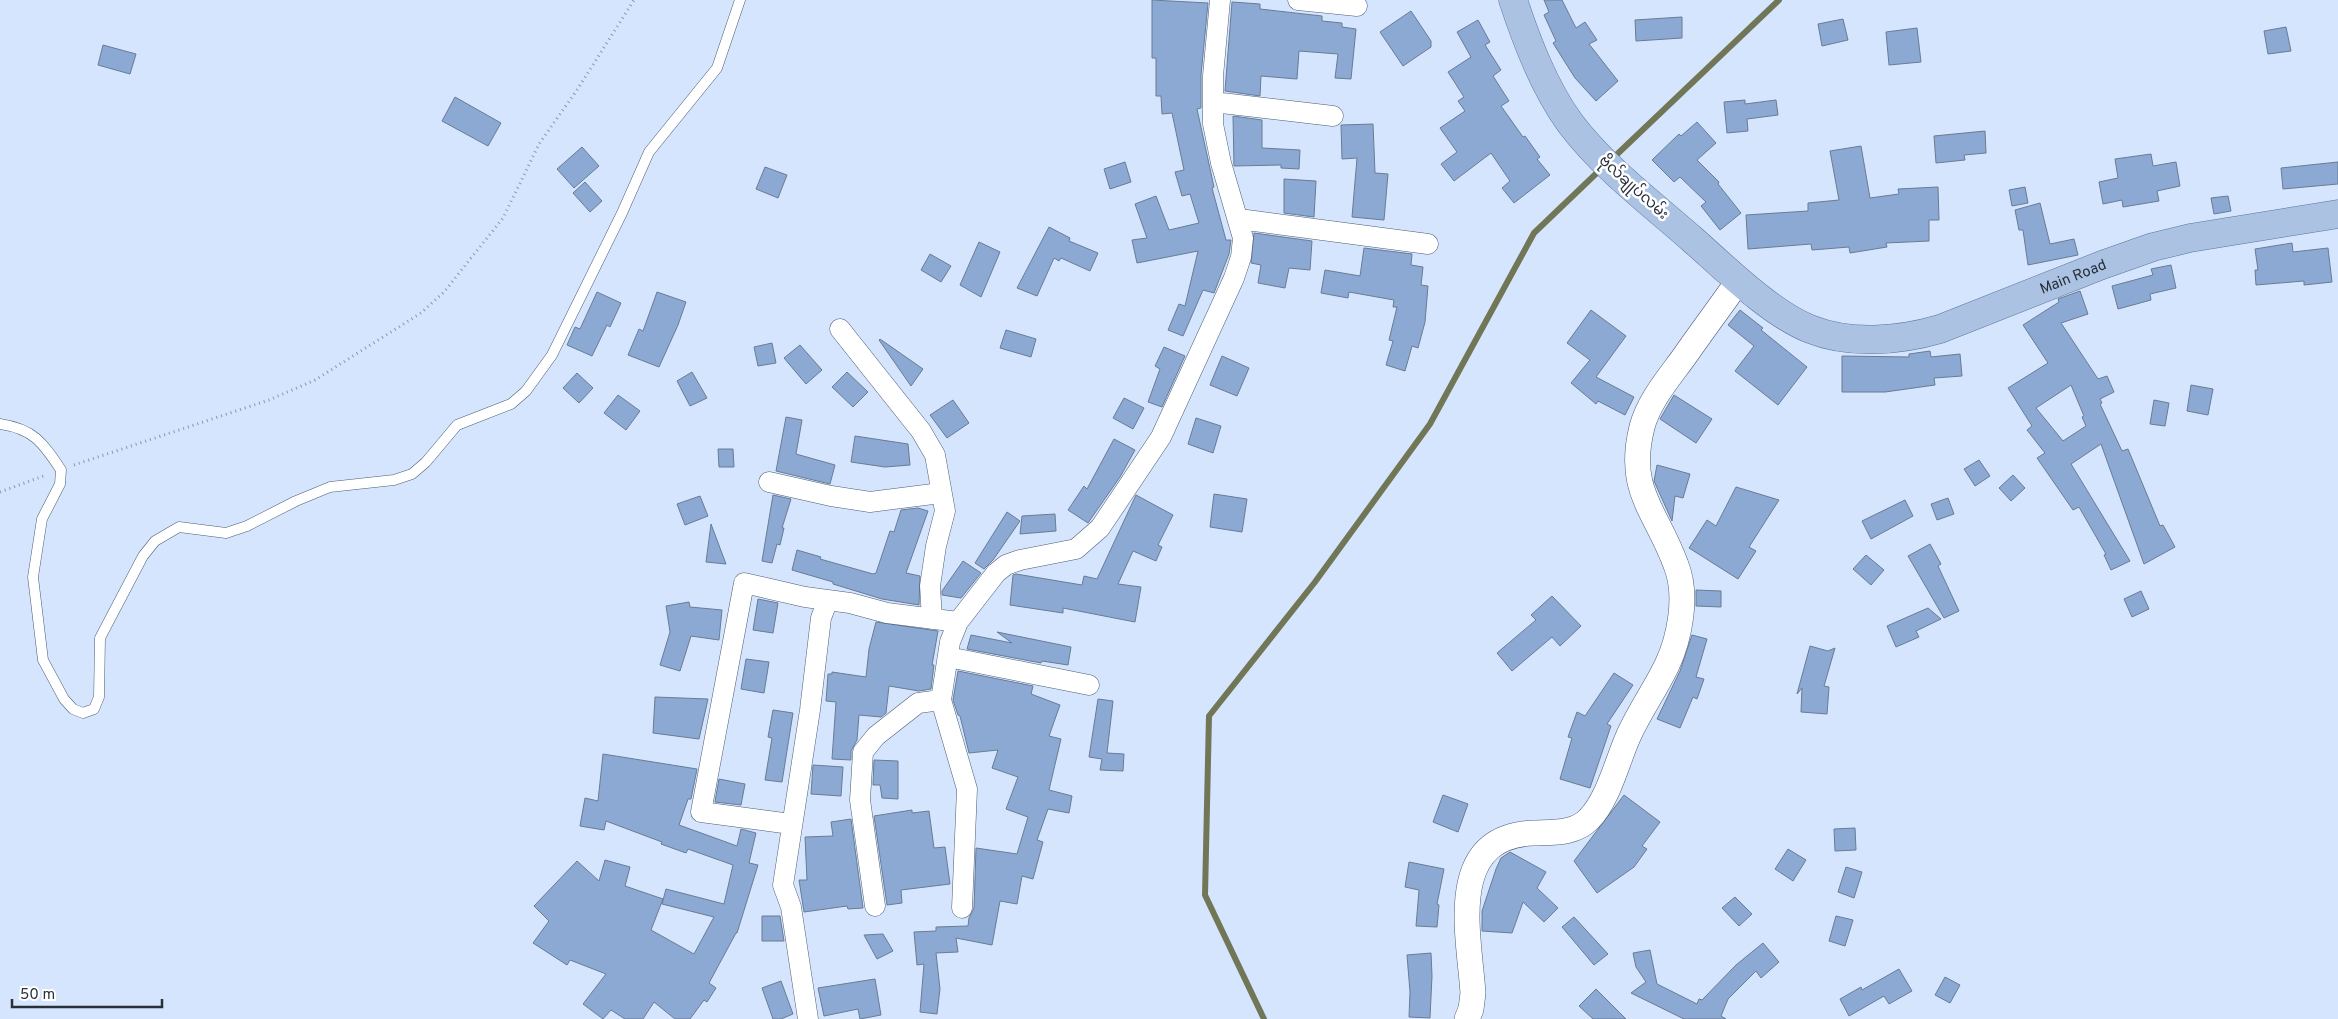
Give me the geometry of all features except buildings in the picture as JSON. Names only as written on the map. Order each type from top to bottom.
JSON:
[{"type":"main road","name":"ဗိုလ်‌ချုပ်‌လမ်း","points":[[1512,0],[1549,88],[1570,122],[1602,159],[1739,280],[1791,320],[1810,329]]},
{"type":"main road","name":"Main Road","points":[[1810,329],[1837,337],[1895,338],[1919,335],[1940,329],[2153,247],[2190,238],[2338,214]]},
{"type":"street","points":[[962,908],[967,789],[941,700],[950,642],[958,622],[996,573],[1006,565],[1020,560],[1076,549],[1089,540],[1100,528],[1161,436],[1234,278],[1241,257],[1243,238],[1239,219],[1221,163],[1213,124],[1212,76],[1220,0]]},
{"type":"street","points":[[1298,0],[1357,6]]},
{"type":"street","points":[[1213,102],[1333,116]]},
{"type":"street","points":[[1239,219],[1428,244]]},
{"type":"street","points":[[1467,1019],[1471,1009],[1473,993],[1467,907],[1468,888],[1473,870],[1480,857],[1490,847],[1506,839],[1526,834],[1566,832],[1580,827],[1590,818],[1599,806],[1628,736],[1673,652],[1682,608],[1680,585],[1677,566],[1643,496],[1638,478],[1642,428],[1648,411],[1660,389],[1739,280]]},
{"type":"street","points":[[840,329],[921,431],[935,455],[945,511],[936,546],[930,586],[932,619]]},
{"type":"street","points":[[769,482],[831,496],[870,502],[942,493]]},
{"type":"street","points":[[791,824],[701,812],[744,583],[805,597],[850,603],[887,613],[958,622]]},
{"type":"street","points":[[808,1019],[791,907],[783,885],[810,710],[821,618],[828,600]]},
{"type":"street","points":[[948,657],[1089,686]]},
{"type":"street","points":[[875,906],[860,800],[863,752],[876,736],[918,703],[941,700]]},
{"type":"lane","points":[[0,424],[19,427],[38,438],[61,470],[60,484],[42,519],[33,577],[43,660],[64,700],[73,709],[83,713],[94,709],[99,697],[100,638],[143,556],[155,541],[179,527],[226,534],[330,487],[394,480],[412,474],[426,462],[456,425],[512,404],[526,391],[552,355],[622,213],[649,152],[717,68],[740,0]]},
{"type":"path","points":[[0,492],[269,400],[315,380],[421,313],[444,292],[503,218],[539,144],[577,90],[634,0]]},
{"type":"waterway","points":[[1611,160],[1779,0]]},
{"type":"waterway","points":[[1264,1019],[1205,895],[1209,716],[1315,582],[1430,424],[1534,233],[1602,168]]}]
